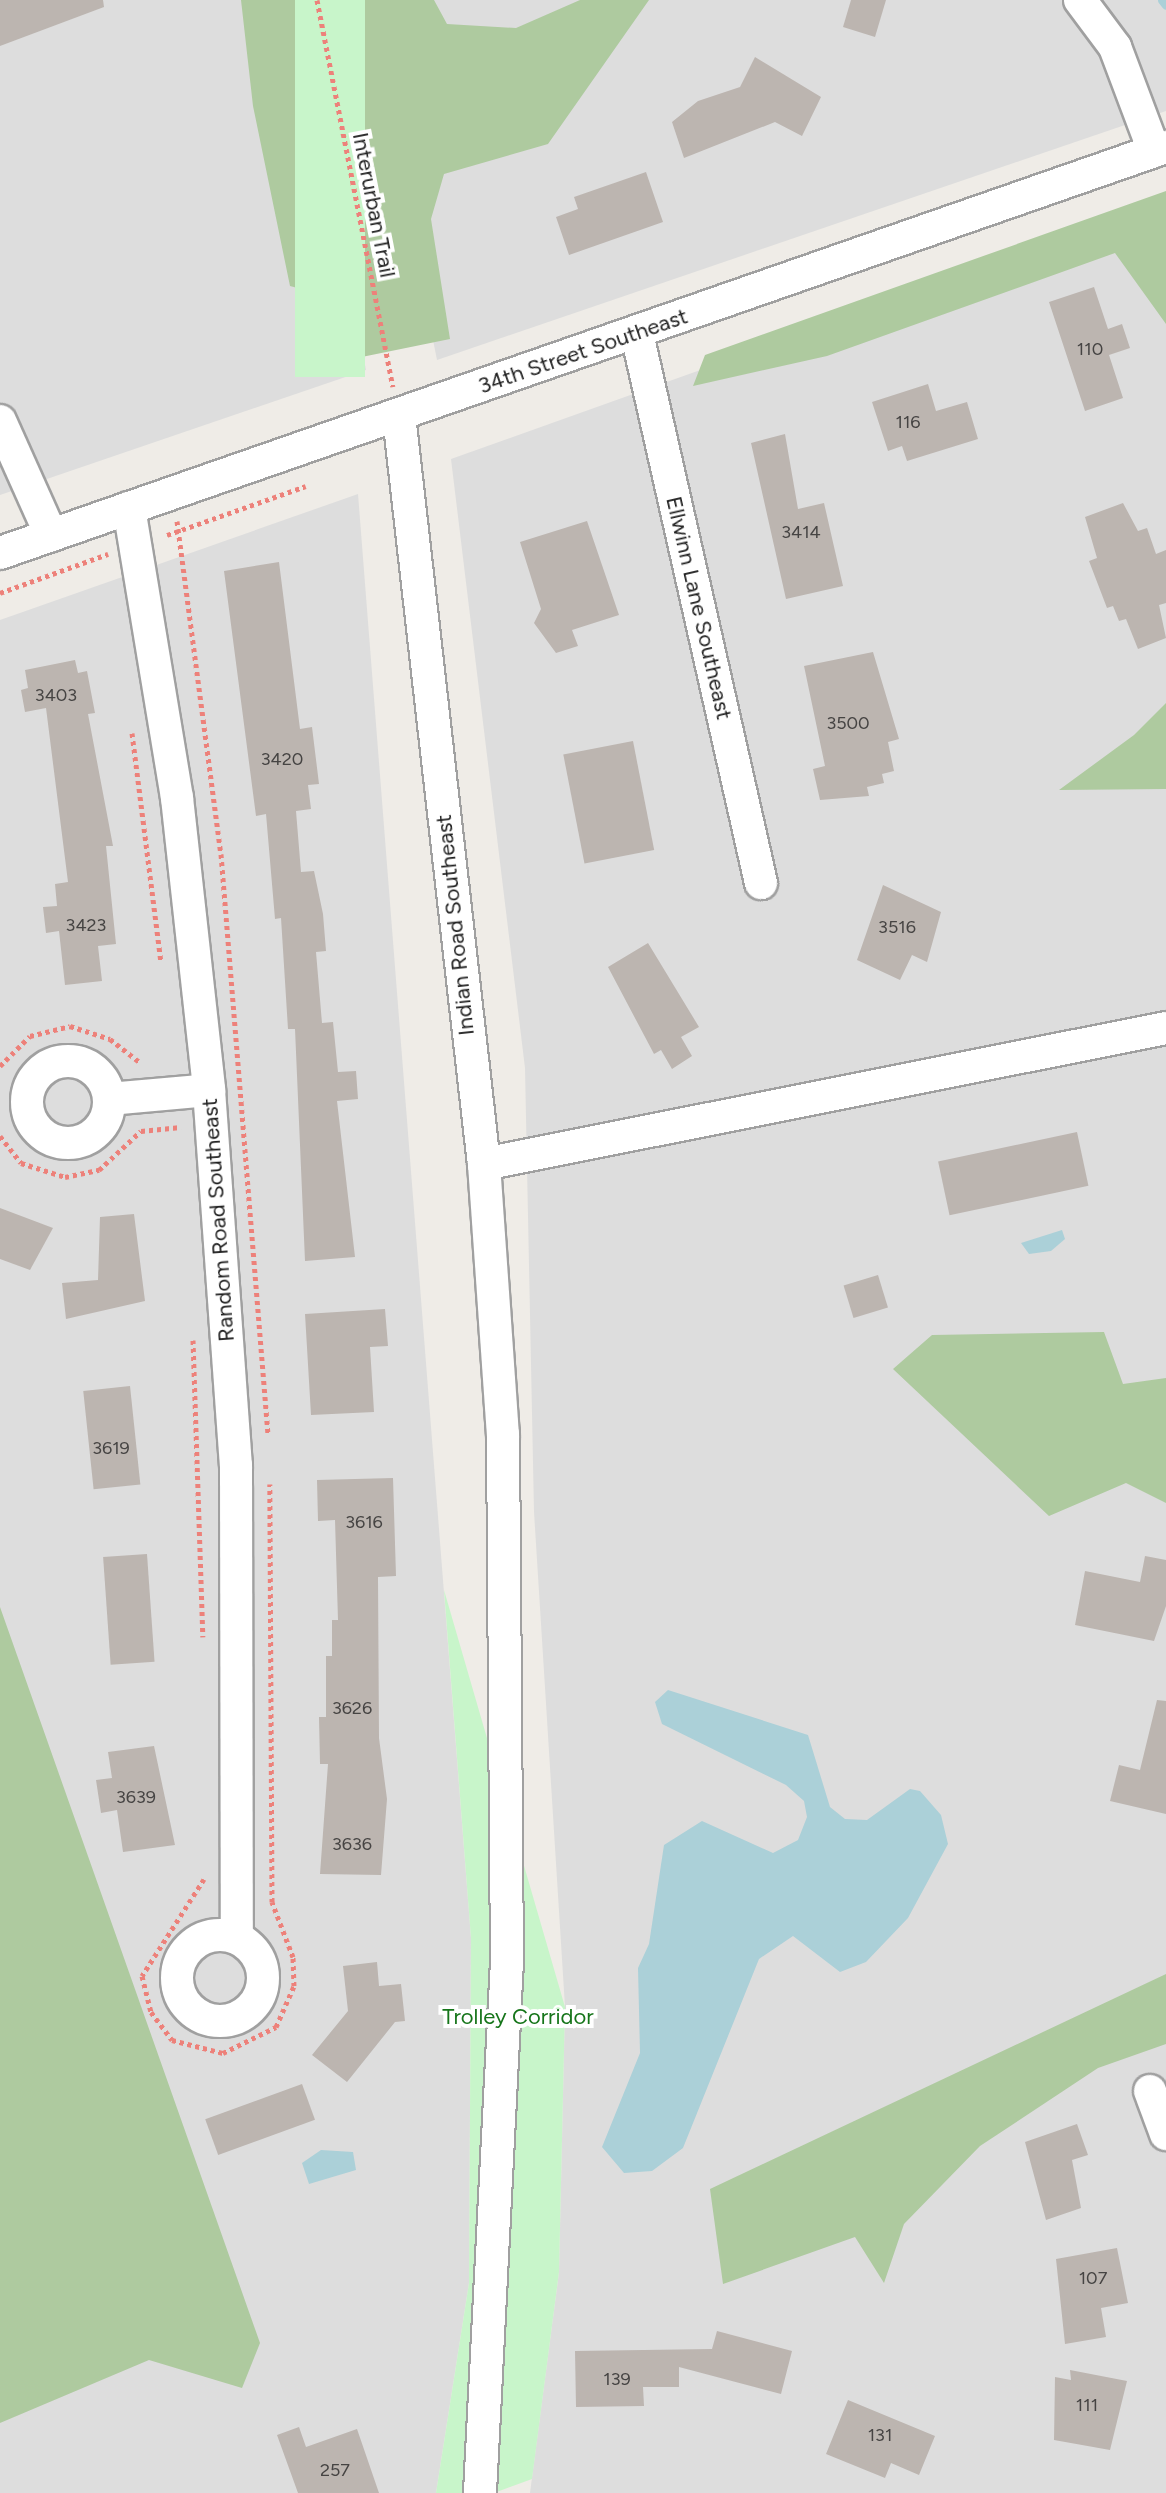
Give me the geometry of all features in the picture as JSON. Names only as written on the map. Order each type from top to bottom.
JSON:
[{"type":"street","points":[[1080,0],[1115,47],[1160,149]]},
{"type":"street","name":"34th Street Southeast","points":[[0,553],[637,334],[1160,149]]},
{"type":"street","name":"Ellwinn Lane Southeast","points":[[637,334],[761,883]]},
{"type":"street","name":"Indian Road Southeast","points":[[399,416],[484,1164],[503,1434],[507,1961],[480,2493]]},
{"type":"street","points":[[0,421],[51,535]]},
{"type":"street","name":"Random Road Southeast","points":[[129,508],[177,798],[209,1090],[236,1465],[237,1938]]},
{"type":"street","points":[[484,1164],[1166,1028]]},
{"type":"street","points":[[109,1099],[209,1090]]},
{"type":"street","points":[[1150,2091],[1166,2134]]},
{"type":"path","name":"Interurban Trail","points":[[317,0],[399,416]]},
{"type":"path","points":[[167,535],[306,486]]},
{"type":"path","points":[[0,593],[113,552],[111,569]]},
{"type":"path","points":[[131,723],[162,970]]},
{"type":"path","points":[[0,1066],[30,1036],[70,1026],[151,1063]]},
{"type":"path","points":[[0,1136],[21,1163],[65,1177],[99,1170],[141,1131],[190,1126]]},
{"type":"shaded area","points":[[0,0],[295,0],[366,370],[0,495]]},
{"type":"shaded area","points":[[365,0],[1166,0],[1166,111],[437,360]]},
{"type":"shaded area","points":[[1166,204],[1166,2493],[530,2493],[559,2272],[565,2007],[534,1512],[525,1068],[451,459]]},
{"type":"shaded area","points":[[358,494],[471,1938],[469,2283],[436,2493],[0,2493],[0,620]]},
{"type":"green space","points":[[241,0],[434,0],[447,24],[516,28],[580,0],[649,0],[548,144],[444,174],[431,219],[450,339],[347,360],[335,298],[290,286],[253,106]]},
{"type":"green space","points":[[295,0],[365,0],[365,377],[295,377]]},
{"type":"green space","points":[[1166,191],[1166,324],[1115,253],[827,356],[693,386],[705,355]]},
{"type":"green space","points":[[1166,703],[1166,789],[1059,790],[1134,735]]},
{"type":"green space","points":[[1104,1332],[1123,1384],[1166,1378],[1166,1503],[1126,1483],[1049,1516],[893,1369],[932,1335]]},
{"type":"green space","name":"Trolley Corridor","points":[[444,1590],[565,2007],[559,2272],[532,2479],[494,2493],[436,2493],[469,2283],[471,1938]]},
{"type":"green space","points":[[0,1607],[260,2343],[242,2388],[149,2360],[0,2423]]},
{"type":"green space","points":[[1166,1974],[1166,2044],[1098,2068],[980,2146],[904,2224],[884,2283],[855,2237],[723,2284],[710,2189]]},
{"type":"water","points":[[1062,1230],[1065,1239],[1051,1251],[1029,1254],[1021,1243]]},
{"type":"water","points":[[668,1690],[808,1735],[830,1807],[845,1819],[867,1820],[910,1789],[920,1791],[941,1815],[948,1844],[908,1918],[866,1962],[840,1972],[793,1936],[759,1959],[683,2148],[652,2171],[624,2173],[602,2147],[640,2053],[638,1968],[649,1944],[664,1845],[702,1821],[773,1853],[798,1840],[807,1817],[804,1801],[786,1785],[662,1724],[655,1702]]},
{"type":"water","points":[[321,2150],[353,2152],[356,2170],[309,2184],[302,2163]]},
{"type":"building","points":[[0,0],[103,0],[104,7],[0,46]]},
{"type":"building","points":[[851,0],[886,0],[875,37],[843,27]]},
{"type":"building","points":[[755,57],[821,97],[802,136],[775,122],[684,158],[672,122],[698,101],[740,87]]},
{"type":"building","points":[[646,172],[663,222],[569,255],[556,217],[578,209],[574,197]]},
{"type":"building","points":[[1094,287],[1108,329],[1122,324],[1130,348],[1109,355],[1123,398],[1085,411],[1049,302]]},
{"type":"building","points":[[928,384],[936,411],[967,402],[978,439],[907,461],[902,446],[888,451],[872,402]]},
{"type":"building","points":[[785,434],[798,509],[824,503],[843,586],[786,599],[751,443]]},
{"type":"building","points":[[1123,503],[1138,531],[1147,528],[1156,554],[1166,550],[1166,603],[1159,605],[1166,638],[1138,649],[1126,619],[1119,621],[1113,606],[1107,608],[1089,561],[1097,558],[1085,517]]},
{"type":"building","points":[[587,521],[619,615],[572,630],[578,646],[556,653],[534,623],[541,609],[520,542]]},
{"type":"building","points":[[279,562],[300,729],[312,727],[319,784],[308,785],[311,809],[296,811],[301,872],[314,871],[323,914],[326,951],[316,952],[322,1023],[333,1022],[338,1072],[356,1071],[358,1099],[337,1101],[355,1257],[305,1261],[295,1029],[288,1029],[281,918],[275,919],[266,814],[256,816],[224,571]]},
{"type":"building","points":[[873,652],[899,739],[888,742],[894,771],[882,774],[884,783],[867,787],[869,796],[820,800],[813,769],[825,766],[804,666]]},
{"type":"building","points":[[75,660],[78,673],[87,671],[95,713],[88,714],[113,846],[106,846],[116,944],[98,946],[102,981],[65,985],[59,931],[46,933],[43,907],[57,906],[55,884],[68,882],[46,708],[25,712],[21,690],[28,688],[25,670]]},
{"type":"building","points":[[633,741],[654,850],[584,864],[563,755]]},
{"type":"building","points":[[883,885],[941,912],[927,962],[912,955],[900,980],[857,960]]},
{"type":"building","points":[[648,943],[699,1027],[681,1037],[692,1056],[672,1069],[661,1050],[654,1054],[608,967]]},
{"type":"building","points":[[1077,1132],[1088,1186],[950,1215],[938,1162]]},
{"type":"building","points":[[0,1208],[53,1228],[30,1270],[0,1259]]},
{"type":"building","points":[[134,1214],[145,1301],[66,1319],[62,1283],[98,1280],[100,1217]]},
{"type":"building","points":[[878,1275],[888,1308],[854,1318],[844,1286]]},
{"type":"building","points":[[385,1309],[388,1346],[370,1347],[374,1412],[311,1415],[305,1314]]},
{"type":"building","points":[[130,1386],[140,1484],[94,1489],[83,1391]]},
{"type":"building","points":[[393,1478],[396,1576],[378,1577],[379,1738],[387,1799],[381,1875],[320,1874],[328,1764],[320,1764],[319,1717],[326,1717],[326,1656],[332,1656],[332,1620],[338,1620],[335,1520],[318,1521],[317,1480]]},
{"type":"building","points":[[147,1554],[155,1662],[111,1665],[103,1557]]},
{"type":"building","points":[[1145,1556],[1166,1560],[1166,1606],[1154,1641],[1075,1625],[1085,1571],[1140,1582]]},
{"type":"building","points":[[1157,1700],[1166,1701],[1166,1814],[1110,1801],[1119,1765],[1140,1770]]},
{"type":"building","points":[[154,1746],[175,1845],[123,1852],[117,1810],[101,1813],[96,1780],[112,1778],[108,1752]]},
{"type":"building","points":[[377,1962],[379,1986],[401,1984],[405,2021],[395,2022],[347,2082],[312,2055],[348,2011],[343,1966]]},
{"type":"building","points":[[302,2084],[315,2120],[218,2155],[205,2119]]},
{"type":"building","points":[[1077,2124],[1088,2155],[1072,2160],[1081,2208],[1046,2220],[1025,2142]]},
{"type":"building","points":[[1117,2248],[1128,2303],[1101,2308],[1106,2337],[1065,2344],[1056,2259]]},
{"type":"building","points":[[717,2331],[792,2351],[781,2394],[679,2367],[679,2387],[643,2387],[644,2406],[576,2407],[575,2351],[712,2349]]},
{"type":"building","points":[[1070,2370],[1127,2381],[1110,2450],[1054,2440],[1055,2377],[1071,2380]]},
{"type":"building","points":[[848,2400],[935,2436],[919,2475],[891,2463],[885,2478],[826,2454]]},
{"type":"building","points":[[299,2427],[306,2447],[357,2429],[379,2493],[298,2493],[277,2435]]},
{"type":"waterway","points":[[1162,0],[1166,5]]}]
